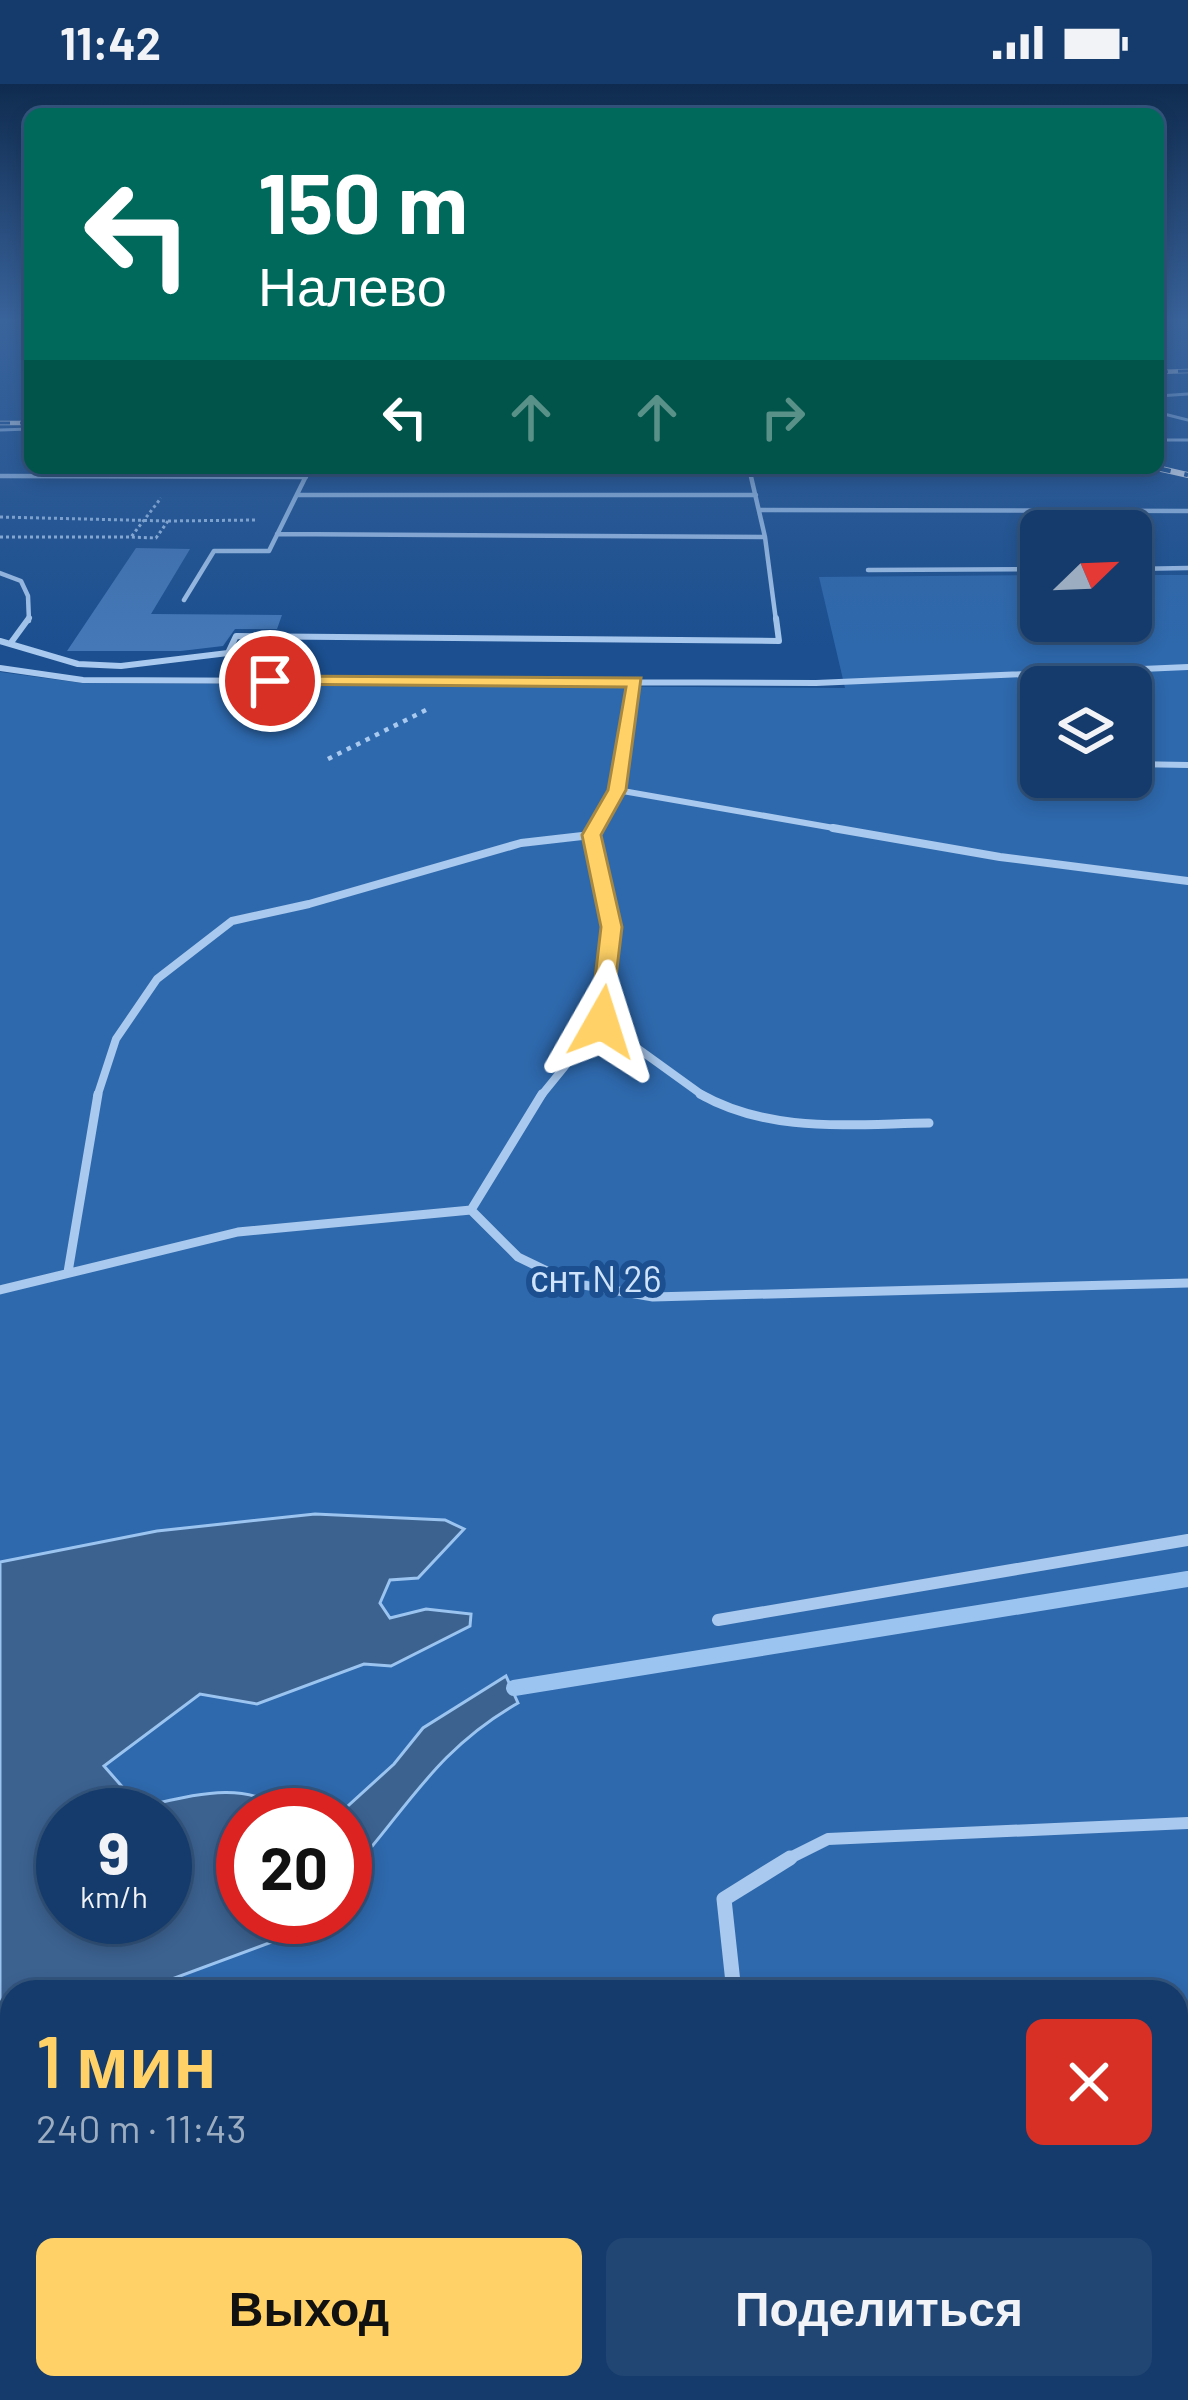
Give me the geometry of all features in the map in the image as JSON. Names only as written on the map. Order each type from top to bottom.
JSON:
[{"type":"lane","points":[[184,600],[214,550],[269,551],[307,474]]},
{"type":"lane","points":[[0,641],[78,664],[121,666],[228,653],[236,636],[779,641],[765,537],[751,474]]},
{"type":"lane","points":[[0,476],[306,477]]},
{"type":"lane","points":[[298,494],[756,495]]},
{"type":"lane","points":[[760,510],[1188,511]]},
{"type":"lane","points":[[277,535],[765,537]]},
{"type":"lane","points":[[1152,568],[1188,568]]},
{"type":"lane","points":[[868,570],[1020,569]]},
{"type":"lane","points":[[0,573],[21,581],[28,596],[29,620],[10,644]]},
{"type":"lane","points":[[0,668],[82,680],[816,683],[1188,667]]},
{"type":"lane","points":[[470,1210],[549,1078],[568,1052],[602,1022],[611,927],[591,835],[617,790],[635,682]]},
{"type":"lane","points":[[1152,764],[1188,765]]},
{"type":"lane","points":[[617,790],[1000,857],[1188,881]]},
{"type":"lane","points":[[68,1272],[96,1101],[116,1039],[157,979],[232,921],[520,843],[591,835]]},
{"type":"lane","points":[[602,1022],[732,1111],[759,1119],[929,1123]]},
{"type":"lane","points":[[0,1290],[238,1232],[470,1210],[518,1257],[572,1282],[653,1297],[1188,1282]]},
{"type":"lane","points":[[718,1620],[1188,1540]]},
{"type":"lane","points":[[733,1980],[724,1899],[769,1868],[828,1839],[1188,1822]]},
{"type":"path","points":[[131,537],[175,477]]},
{"type":"path","points":[[0,517],[284,520]]},
{"type":"path","points":[[0,537],[155,538],[168,521]]},
{"type":"path","points":[[328,759],[431,708],[457,681]]},
{"type":"green space","name":"снт N 26","points":[[1020,575],[1020,642],[1152,642],[1152,575],[1188,575],[1188,1980],[0,1980],[0,672],[82,683],[845,688],[819,577]]},
{"type":"shaded area","points":[[315,1514],[445,1520],[464,1529],[418,1578],[390,1580],[380,1603],[390,1618],[426,1609],[471,1614],[470,1626],[391,1666],[364,1664],[257,1704],[200,1694],[104,1766],[123,1788],[36,1788],[36,1944],[192,1944],[192,1796],[216,1793],[216,1944],[266,1944],[169,1980],[0,1980],[0,1562],[157,1531]]},
{"type":"shaded area","points":[[506,1676],[518,1703],[443,1761],[372,1845],[372,1788],[368,1788],[423,1728]]},
{"type":"building","points":[[136,548],[190,549],[151,614],[282,615],[277,629],[235,629],[223,646],[181,651],[67,651]]},
{"type":"waterway","points":[[514,1688],[1188,1579]]},
{"type":"railway","points":[[1164,470],[1188,475]]},
{"type":"route","points":[[270,681],[635,682],[617,790],[591,835],[611,927],[602,1022]]}]
